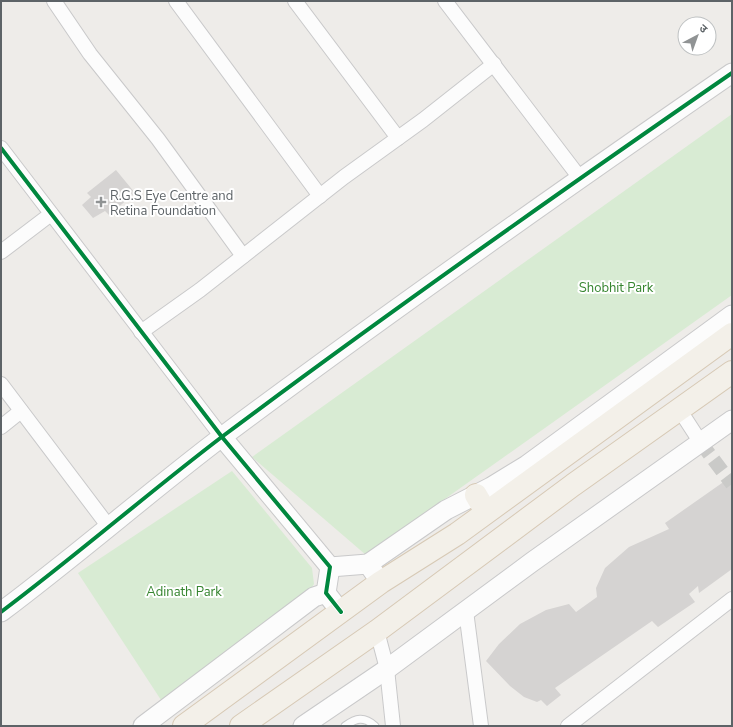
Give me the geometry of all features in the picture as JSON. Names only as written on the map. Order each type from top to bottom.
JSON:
[{"type":"main road","points":[[184,726],[381,582],[457,534],[481,504],[732,334]]},
{"type":"main road","points":[[241,726],[377,631],[573,484],[732,372]]},
{"type":"street","points":[[54,1],[90,54],[158,139],[243,256]]},
{"type":"street","points":[[176,1],[320,196]]},
{"type":"street","points":[[295,1],[398,138]]},
{"type":"street","points":[[445,1],[580,178]]},
{"type":"street","points":[[141,332],[494,64]]},
{"type":"street","points":[[1,612],[59,568],[222,437],[404,303],[580,178],[732,73]]},
{"type":"street","points":[[1,148],[222,437],[330,567],[326,593],[341,612]]},
{"type":"street","points":[[1,252],[51,214]]},
{"type":"street","points":[[330,567],[368,564],[446,510],[481,504],[526,465],[732,315]]},
{"type":"street","points":[[1,384],[109,527]]},
{"type":"street","points":[[679,409],[700,442]]},
{"type":"street","points":[[1,427],[21,411]]},
{"type":"street","points":[[303,726],[388,669],[408,652],[732,420]]},
{"type":"street","points":[[368,564],[381,582]]},
{"type":"street","points":[[143,726],[314,597],[326,593]]},
{"type":"street","points":[[568,726],[732,599]]},
{"type":"street","points":[[466,611],[481,726]]},
{"type":"street","points":[[377,631],[388,669],[393,726]]},
{"type":"lane","points":[[345,726],[358,718],[364,718],[375,726]]},
{"type":"green space","name":"Shobhit Park","points":[[732,114],[732,295],[366,555],[252,457]]},
{"type":"green space","name":"Adinath Park","points":[[232,471],[312,568],[314,584],[309,592],[161,700],[78,573]]},
{"type":"building","points":[[116,170],[135,193],[109,215],[105,211],[93,218],[82,205],[91,197],[87,193]]},
{"type":"building","points":[[732,476],[732,569],[699,593],[698,586],[689,594],[695,602],[658,627],[652,621],[555,688],[561,695],[547,706],[541,700],[537,702],[524,697],[510,686],[486,661],[499,644],[520,624],[546,610],[569,604],[576,612],[597,597],[596,588],[605,568],[629,547],[669,529],[665,523]]},
{"type":"tunnel","points":[[701,443],[732,484]]},
{"type":"cycle path","points":[[1,612],[223,436],[286,389],[476,252],[732,73]]},
{"type":"cycle path","points":[[1,148],[222,437],[330,567],[326,593],[341,612]]},
{"type":"place","name":"R.G.S Eye Centre and Retina Foundation","points":[[101,202]]}]
